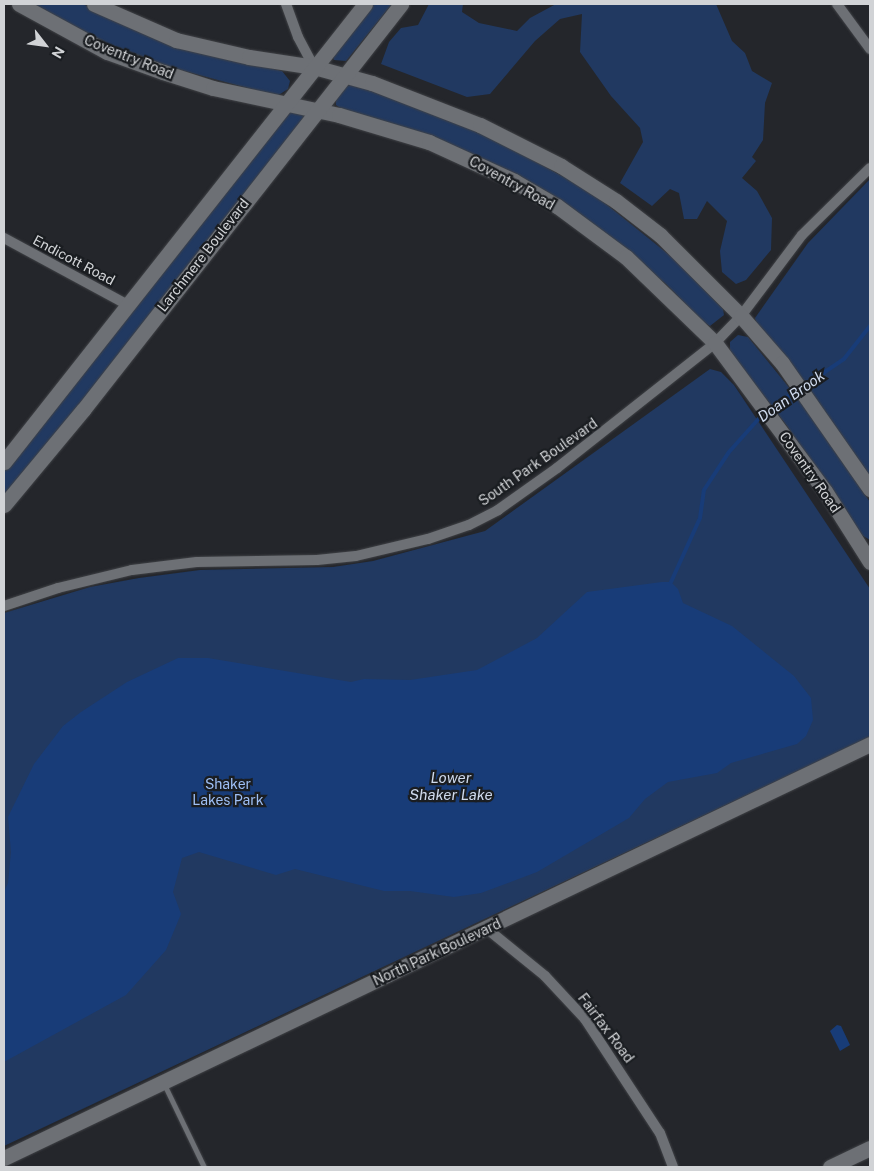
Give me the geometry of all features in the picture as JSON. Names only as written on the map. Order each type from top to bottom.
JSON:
[{"type":"street","name":"Coventry Road","points":[[19,4],[107,52],[213,88],[286,105],[317,110],[429,142],[534,193],[626,257],[716,343],[756,394],[870,562]]},
{"type":"street","points":[[94,4],[176,40],[249,58],[314,67],[346,75],[480,125],[561,166],[616,202],[660,236],[741,316],[782,363],[870,489]]},
{"type":"street","points":[[286,4],[298,37],[314,67]]},
{"type":"street","name":"Larchmere Boulevard","points":[[4,462],[130,306],[314,67],[365,4]]},
{"type":"street","name":"Larchmere Boulevard","points":[[4,505],[401,4]]},
{"type":"street","points":[[838,4],[870,48]]},
{"type":"street","name":"South Park Boulevard","points":[[4,606],[58,588],[132,570],[198,562],[317,560],[356,556],[428,540],[461,528],[498,510],[549,474],[716,343],[741,316],[802,235],[870,168]]},
{"type":"street","name":"Endicott Road","points":[[4,238],[130,306]]},
{"type":"street","name":"North Park Boulevard","points":[[4,1158],[870,744]]},
{"type":"street","name":"Fairfax Road","points":[[486,928],[545,976],[585,1019],[660,1133],[673,1167]]},
{"type":"street","points":[[830,1167],[870,1148]]},
{"type":"lane","points":[[163,1082],[204,1167]]},
{"type":"green space","points":[[31,4],[82,4],[192,49],[282,71],[290,81],[288,89],[277,96],[147,61],[96,40]]},
{"type":"green space","points":[[369,4],[392,4],[346,61],[334,60],[332,55]]},
{"type":"green space","points":[[429,4],[463,4],[462,12],[479,23],[517,31],[530,18],[556,4],[716,4],[732,41],[745,53],[752,71],[772,83],[765,103],[763,140],[752,157],[756,161],[742,178],[757,191],[772,218],[771,250],[746,280],[736,284],[722,272],[720,251],[727,221],[707,201],[697,219],[684,219],[679,193],[670,189],[652,206],[620,183],[643,142],[640,128],[611,96],[580,52],[582,14],[560,19],[535,41],[490,94],[467,97],[381,64],[389,42],[401,28],[418,25]]},
{"type":"green space","points":[[353,84],[465,124],[566,178],[601,200],[673,258],[723,309],[724,315],[710,326],[703,322],[666,284],[583,218],[343,110],[336,105],[336,97],[343,87]]},
{"type":"green space","points":[[286,105],[317,110],[4,505],[4,462]]},
{"type":"green space","points":[[870,179],[870,479],[757,326],[755,318],[808,243]]},
{"type":"green space","points":[[738,335],[748,337],[800,401],[870,502],[870,540],[858,533],[787,426],[730,352],[730,342]]},
{"type":"green space","name":"Shaker Lakes Park","points":[[710,369],[721,372],[734,385],[870,589],[870,737],[4,1146],[4,613],[90,587],[139,578],[200,570],[333,567],[373,561],[485,531]]},
{"type":"water","name":"Lower Shaker Lake","points":[[671,582],[678,589],[683,603],[732,626],[794,676],[811,698],[813,720],[806,736],[797,744],[731,763],[717,773],[668,782],[645,799],[629,818],[537,872],[481,893],[454,897],[410,891],[384,891],[295,869],[276,875],[199,852],[182,858],[173,892],[181,914],[166,950],[126,995],[4,1062],[4,892],[8,883],[11,852],[8,817],[34,764],[63,726],[81,712],[127,682],[178,658],[208,658],[351,682],[364,679],[410,680],[477,670],[537,638],[587,592]]},
{"type":"water","points":[[837,1025],[841,1026],[850,1045],[840,1051],[830,1031]]},
{"type":"waterway","name":"Doan Brook","points":[[804,386],[844,359],[870,326]]},
{"type":"waterway","name":"Doan Brook","points":[[769,410],[798,390]]},
{"type":"waterway","name":"Doan Brook","points":[[671,582],[700,518],[704,490],[729,452],[763,414]]}]
